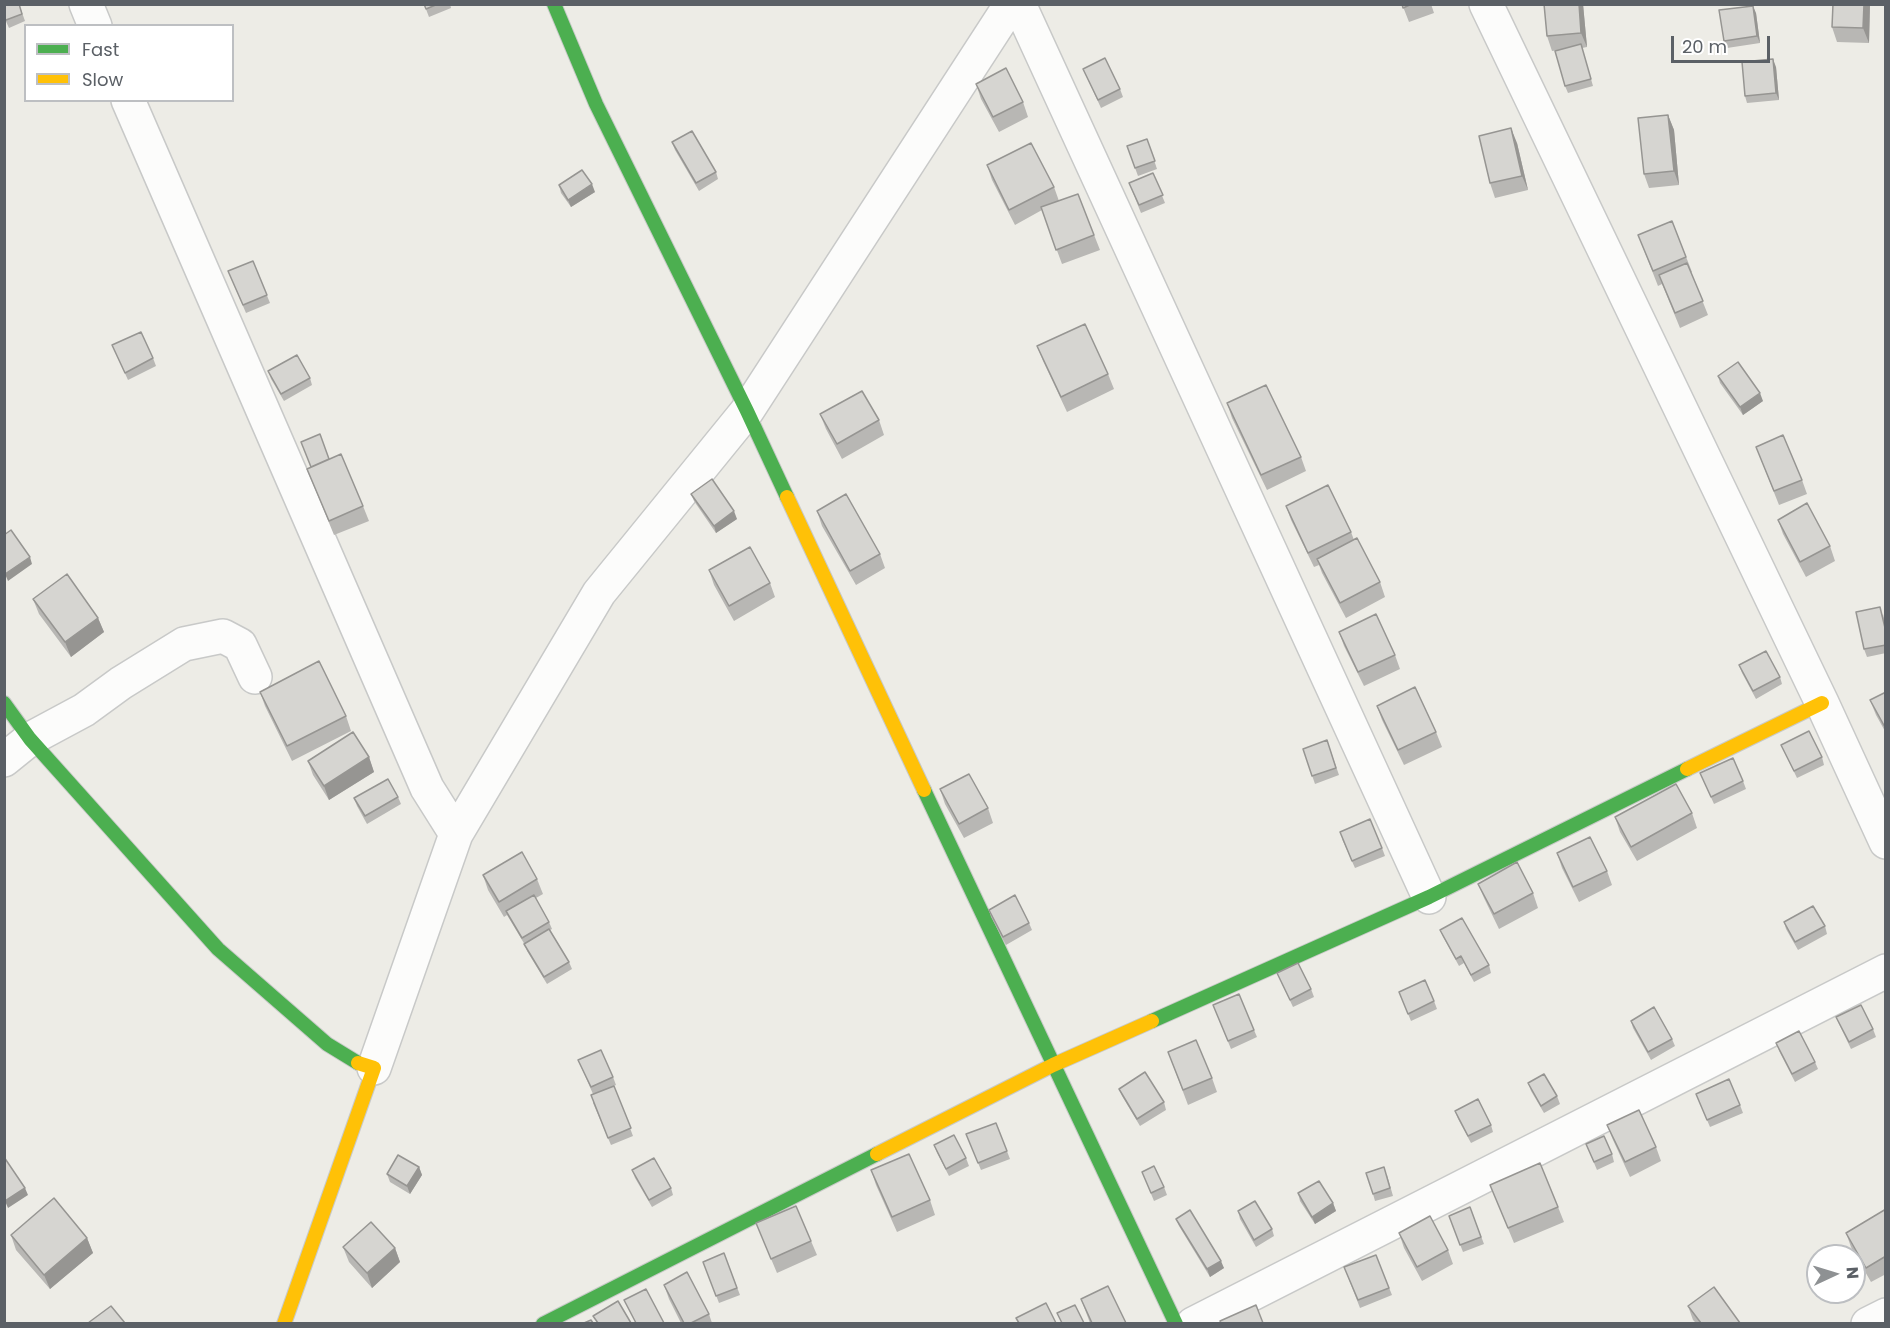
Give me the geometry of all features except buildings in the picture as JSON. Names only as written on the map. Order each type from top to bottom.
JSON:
[{"type":"street","points":[[86,4],[94,24]]},
{"type":"street","points":[[554,4],[596,104],[747,411],[1176,1323]]},
{"type":"street","points":[[284,1323],[456,834],[599,593],[747,411],[1011,4]]},
{"type":"street","points":[[1019,4],[1429,897]]},
{"type":"street","points":[[1486,4],[1822,703],[1886,842]]},
{"type":"street","points":[[129,102],[427,788],[456,834]]},
{"type":"street","points":[[4,760],[30,739],[84,710],[121,683],[184,644],[223,636],[240,645],[255,677]]},
{"type":"street","points":[[4,703],[30,739],[218,949],[327,1044],[355,1062],[374,1068]]},
{"type":"street","points":[[543,1323],[1053,1065],[1429,897],[1822,703]]},
{"type":"street","points":[[1193,1323],[1886,971]]},
{"type":"street","points":[[1868,1323],[1886,1315]]},
{"type":"traffic: fast","points":[[554,4],[596,104],[787,497]]},
{"type":"traffic: fast","points":[[4,703],[30,739],[218,949],[327,1044],[358,1063]]},
{"type":"traffic: fast","points":[[1152,1021],[1429,897],[1687,769]]},
{"type":"traffic: fast","points":[[924,790],[1176,1324]]},
{"type":"traffic: fast","points":[[543,1324],[877,1154]]},
{"type":"traffic: slow","points":[[787,497],[924,790]]},
{"type":"traffic: slow","points":[[1687,769],[1822,703]]},
{"type":"traffic: slow","points":[[877,1154],[1053,1065],[1152,1021]]},
{"type":"traffic: slow","points":[[284,1324],[374,1068],[358,1063]]}]
